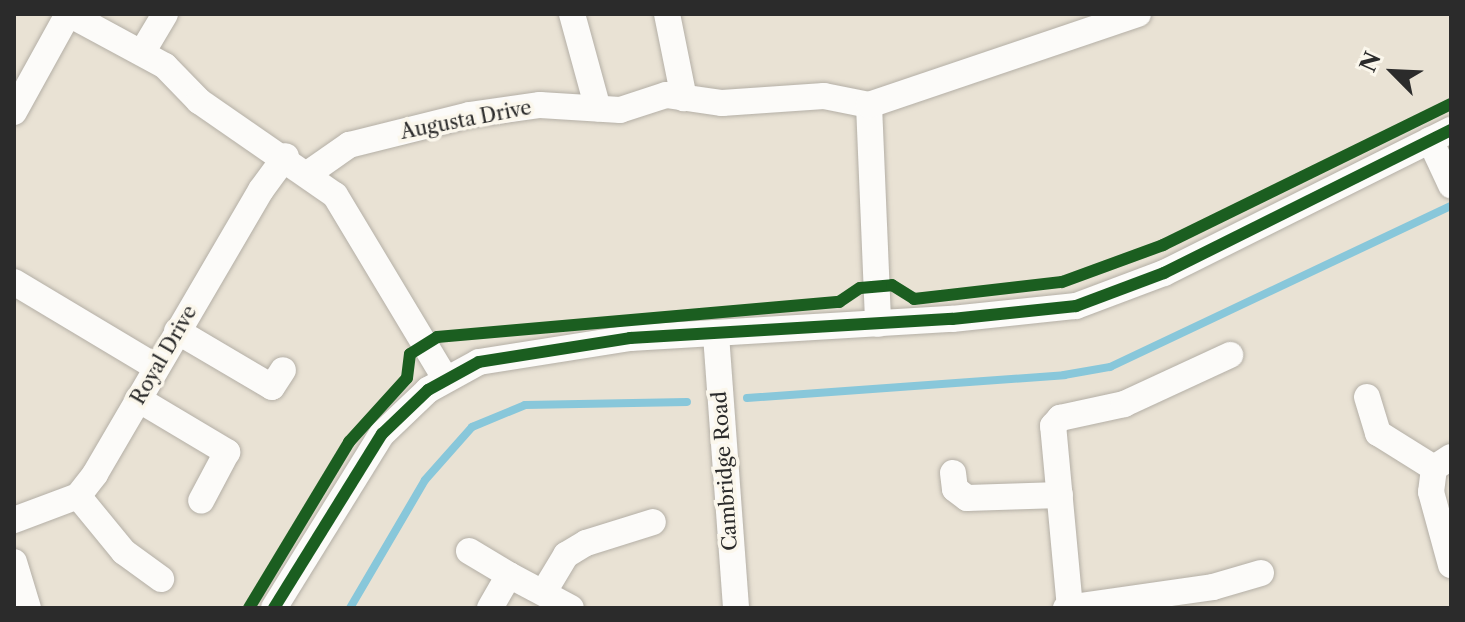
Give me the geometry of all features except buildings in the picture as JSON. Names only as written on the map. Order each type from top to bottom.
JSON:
[{"type":"street","points":[[14,112],[69,14],[143,51],[199,101],[286,156],[335,195],[445,378]]},
{"type":"street","points":[[143,51],[165,14]]},
{"type":"street","points":[[572,14],[598,109]]},
{"type":"street","points":[[667,14],[684,98]]},
{"type":"street","points":[[878,324],[869,105],[1138,14]]},
{"type":"street","name":"Augusta Drive","points":[[309,173],[349,145],[469,115],[540,105],[620,110],[666,95],[722,103],[824,96],[869,105]]},
{"type":"street","points":[[274,608],[382,434],[445,378],[514,353],[630,338],[878,324],[1054,309],[1123,291],[1440,135],[1451,185]]},
{"type":"street","name":"Royal Drive","points":[[78,496],[286,156]]},
{"type":"street","points":[[14,282],[156,367]]},
{"type":"street","points":[[177,331],[272,387],[283,370]]},
{"type":"street","name":"Cambridge Road","points":[[716,335],[736,608]]},
{"type":"street","points":[[1230,355],[1124,404],[1060,418],[1053,426],[1069,608],[1216,598],[1261,573]]},
{"type":"street","points":[[1367,397],[1378,433],[1442,462],[1431,492],[1451,565]]},
{"type":"street","points":[[138,399],[227,452],[201,501]]},
{"type":"street","points":[[953,473],[955,489],[967,498],[1060,495]]},
{"type":"street","points":[[14,520],[78,496],[124,552],[161,579]]},
{"type":"street","points":[[545,590],[566,555],[586,543],[653,522]]},
{"type":"street","points":[[469,551],[509,575],[545,590],[571,608]]},
{"type":"street","points":[[14,562],[28,608]]},
{"type":"street","points":[[490,608],[509,575]]},
{"type":"waterway","points":[[747,398],[1064,375],[1110,367],[1451,206]]},
{"type":"waterway","points":[[350,608],[425,480],[472,427],[525,405],[687,402]]},
{"type":"cycle path","points":[[249,608],[349,442],[407,378],[410,354],[437,337],[839,302],[860,288],[892,285],[914,299],[1062,282],[1163,245],[1451,104]]},
{"type":"cycle path","points":[[274,608],[382,434],[428,390],[479,362],[630,338],[952,319],[1076,306],[1164,273],[1451,130]]}]
